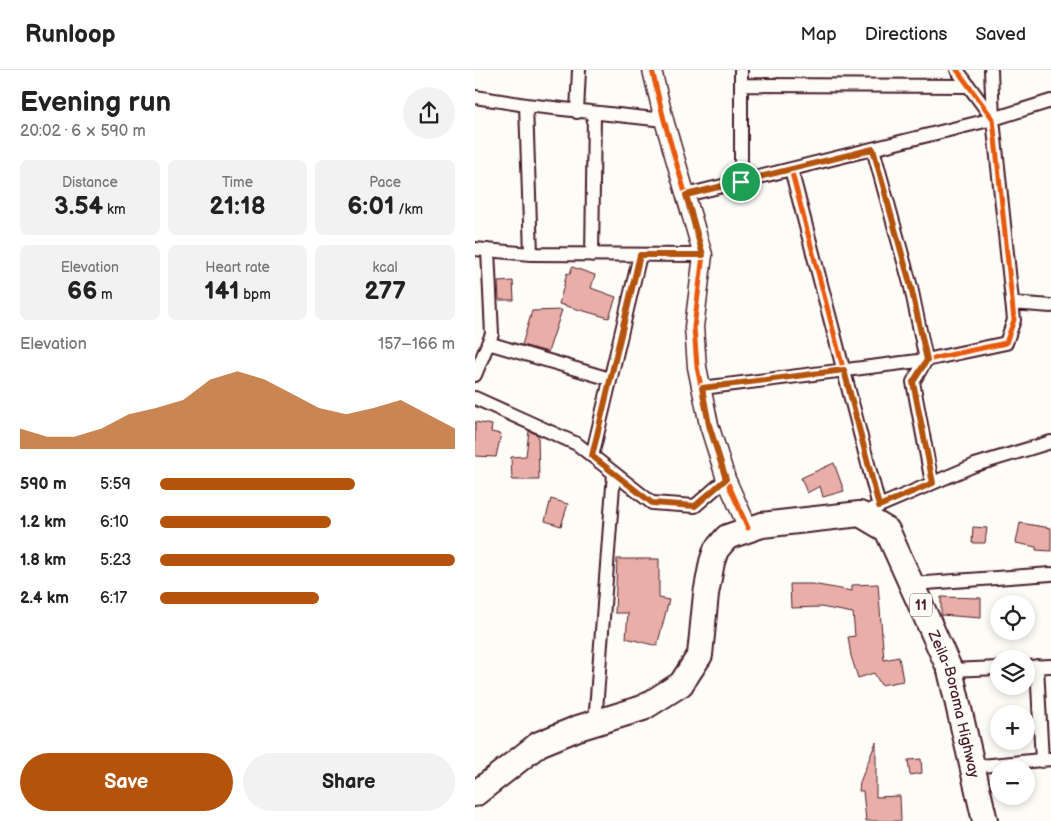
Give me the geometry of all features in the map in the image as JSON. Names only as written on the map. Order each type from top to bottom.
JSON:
[{"type":"highway","points":[[475,794],[539,744],[595,723],[643,708],[681,684],[700,655],[705,594],[716,550],[727,537],[748,528],[870,510]]},
{"type":"highway","name":"Zeila-Borama Highway","points":[[870,510],[887,530],[950,670],[985,821]]},
{"type":"street","points":[[577,112],[579,70]]},
{"type":"street","points":[[652,70],[664,120],[703,255],[694,327],[697,367],[709,425],[726,479],[748,528]]},
{"type":"street","points":[[741,70],[741,182]]},
{"type":"street","points":[[957,70],[993,119]]},
{"type":"street","points":[[702,388],[927,360],[1006,343],[1014,320],[993,119],[991,70]]},
{"type":"street","points":[[741,85],[968,86]]},
{"type":"street","points":[[475,97],[577,112],[664,120]]},
{"type":"street","points":[[686,195],[993,119],[1051,101]]},
{"type":"street","points":[[526,105],[531,254]]},
{"type":"street","points":[[592,254],[594,114]]},
{"type":"street","points":[[873,149],[911,287],[927,360],[913,382],[933,483]]},
{"type":"street","points":[[791,169],[844,370],[870,510],[975,465],[1051,442]]},
{"type":"street","points":[[475,375],[492,334],[481,250],[531,254],[703,255]]},
{"type":"street","points":[[592,456],[640,255]]},
{"type":"street","points":[[1012,303],[1051,306]]},
{"type":"street","points":[[488,343],[610,379]]},
{"type":"street","points":[[475,398],[577,444],[652,503],[695,506],[726,479]]},
{"type":"street","points":[[595,723],[614,473]]},
{"type":"street","points":[[912,584],[1051,574]]},
{"type":"street","points":[[1035,666],[1051,666]]},
{"type":"street","points":[[950,670],[990,668]]},
{"type":"street","points":[[972,767],[1047,760],[1035,685]]},
{"type":"building","points":[[572,267],[595,275],[591,288],[616,297],[609,318],[559,304],[567,273],[570,274]]},
{"type":"building","points":[[513,281],[514,300],[499,300],[498,282]]},
{"type":"building","points":[[562,310],[548,352],[522,345],[532,311]]},
{"type":"building","points":[[475,422],[492,425],[491,432],[501,434],[496,457],[475,456]]},
{"type":"building","points":[[529,431],[538,435],[539,480],[512,480],[511,457],[526,456]]},
{"type":"building","points":[[834,463],[844,491],[823,497],[820,486],[807,493],[801,478]]},
{"type":"building","points":[[551,499],[568,504],[561,526],[545,521]]},
{"type":"building","points":[[1020,523],[1051,528],[1051,551],[1036,550],[1036,547],[1016,543]]},
{"type":"building","points":[[973,527],[987,528],[985,543],[972,543]]},
{"type":"building","points":[[617,559],[659,559],[659,598],[669,600],[657,646],[626,638],[628,613],[615,613]]},
{"type":"building","points":[[790,584],[812,584],[852,591],[852,585],[878,584],[884,660],[899,657],[903,681],[881,685],[874,673],[858,678],[851,656],[848,637],[855,636],[853,613],[821,607],[791,608]]},
{"type":"building","points":[[941,597],[981,598],[981,618],[941,615]]},
{"type":"building","points":[[876,742],[876,797],[900,796],[901,821],[866,821],[863,791],[859,791],[860,782]]},
{"type":"building","points":[[921,759],[922,773],[910,775],[908,760]]},
{"type":"cycle path","points":[[652,70],[664,120],[703,255],[694,327],[697,367],[709,425],[726,479],[748,528]]},
{"type":"cycle path","points":[[932,483],[913,382],[926,360],[1006,343],[1014,320],[993,119],[957,70]]},
{"type":"cycle path","points":[[791,169],[879,506]]},
{"type":"route","points":[[873,149],[911,287],[927,360],[913,382],[933,483],[879,506],[844,370],[702,388],[709,425],[726,479],[695,506],[652,503],[592,456],[640,255],[703,255],[686,195],[741,182],[873,149]]}]
